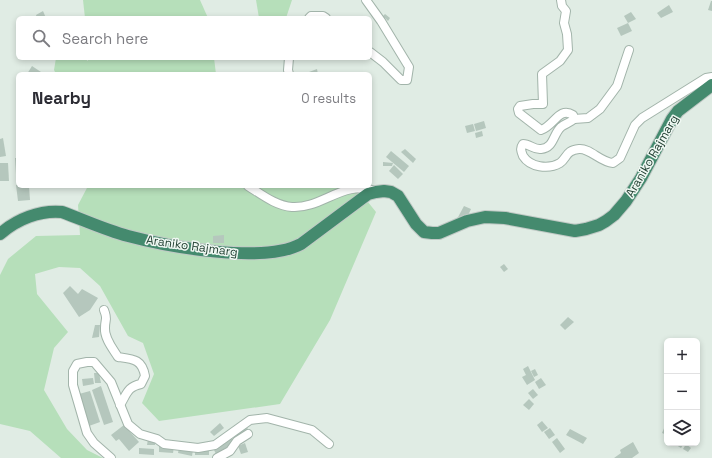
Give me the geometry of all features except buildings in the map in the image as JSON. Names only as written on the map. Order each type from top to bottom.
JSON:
[{"type":"highway","name":"Araniko Rajmarg","points":[[0,234],[8,227],[31,216],[54,211],[127,236],[158,243],[208,251],[251,254],[282,251],[301,244],[363,198],[376,192],[391,192],[398,196],[416,224],[424,232],[439,233],[467,221],[485,217],[505,218],[574,231],[599,225],[614,215],[642,178],[672,119],[678,111],[712,85]]},
{"type":"street","points":[[366,0],[381,21],[409,67],[407,80],[401,80],[372,54]]},
{"type":"street","points":[[561,0],[562,6],[566,11],[564,23],[567,34],[568,50],[560,61],[542,74],[543,104],[520,106],[518,109],[519,113],[541,130],[547,128],[562,113],[569,112],[573,115],[574,119]]},
{"type":"street","points":[[629,50],[618,86],[600,109],[588,118],[574,119],[570,123],[561,126],[550,145],[542,149],[536,149],[527,144],[523,144],[521,147],[521,152],[526,161],[535,165],[550,167],[561,163],[568,152],[578,149],[585,150],[606,163],[613,163],[620,158],[635,125],[642,118],[706,78],[712,78]]},
{"type":"street","points":[[288,72],[289,60]]},
{"type":"street","points":[[251,188],[274,201],[292,207],[307,205],[344,190],[356,188]]},
{"type":"street","points":[[365,188],[376,192]]},
{"type":"street","points":[[104,310],[107,318],[104,329],[106,337],[113,349],[118,357],[130,358],[139,362],[143,367],[145,376],[141,384],[134,386],[127,391],[126,396],[120,405]]},
{"type":"street","points":[[111,458],[94,443],[87,432],[73,385],[73,371],[77,364],[94,362],[111,382],[128,424],[140,434],[157,439],[164,444],[186,448],[198,448],[215,445],[250,420],[267,418],[312,430],[329,444]]},
{"type":"street","points":[[217,458],[230,451],[237,441],[248,434]]},
{"type":"green space","points":[[83,0],[200,0],[207,16],[85,16]]},
{"type":"green space","points":[[256,0],[292,0],[287,16],[259,16]]},
{"type":"green space","points":[[56,60],[214,60],[216,72],[55,72]]},
{"type":"green space","points":[[87,188],[357,188],[376,212],[330,320],[280,404],[159,421],[142,403],[154,374],[143,343],[128,336],[100,286],[80,268],[59,267],[35,274],[37,294],[68,332],[54,348],[44,390],[67,429],[87,450],[103,458],[61,458],[30,431],[0,424],[0,275],[8,259],[36,236],[80,235],[78,205]]}]
